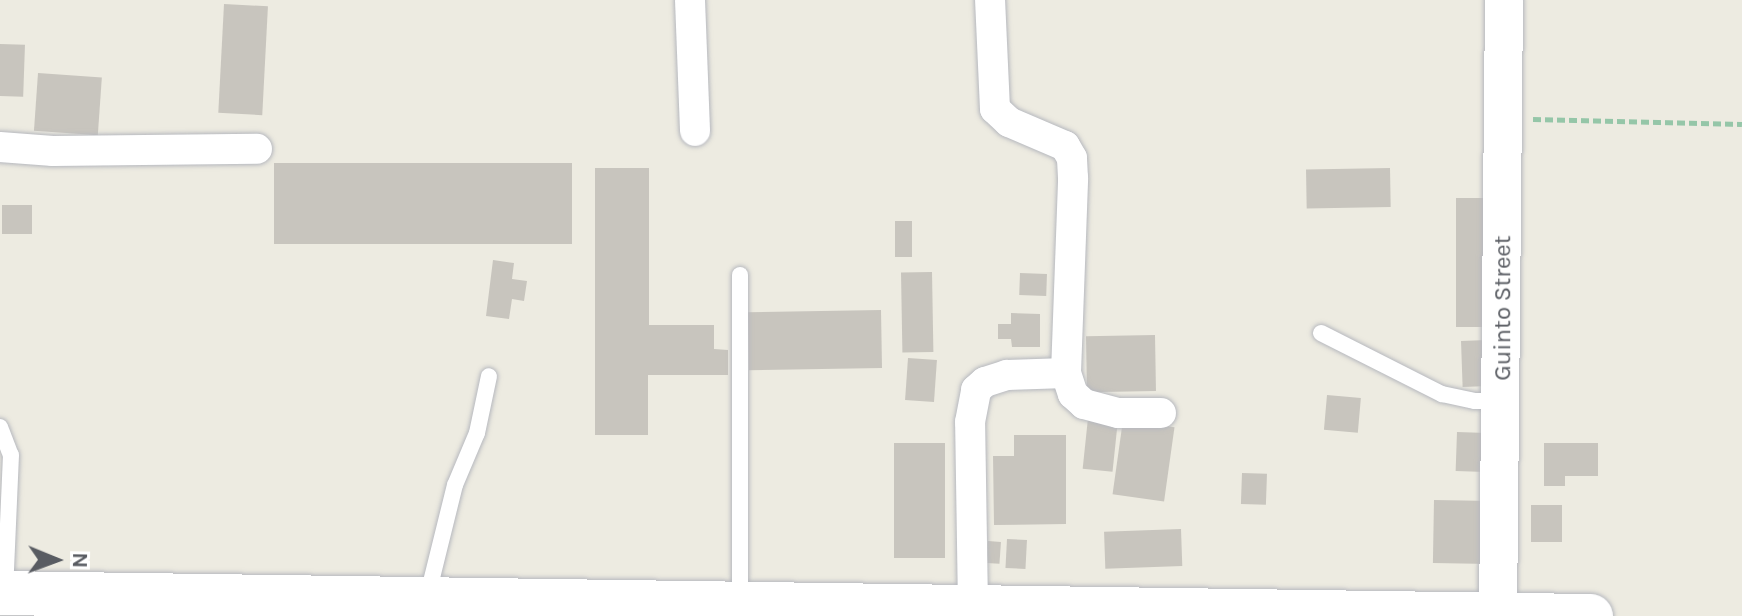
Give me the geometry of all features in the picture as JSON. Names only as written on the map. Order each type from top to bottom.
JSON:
[{"type":"main road","points":[[3,593],[118,605],[427,599],[1210,613],[1591,616]]},
{"type":"street","points":[[690,0],[695,131]]},
{"type":"street","points":[[990,0],[995,109],[1009,122],[1065,146],[1072,158],[1066,373],[1073,394],[1084,404],[1118,413],[1161,413]]},
{"type":"street","name":"Guinto Street","points":[[1498,615],[1504,0]]},
{"type":"street","points":[[0,147],[53,151],[257,149]]},
{"type":"street","points":[[973,607],[970,422],[976,390],[985,382],[1007,375],[1066,373]]},
{"type":"lane","points":[[740,275],[740,603]]},
{"type":"lane","points":[[1321,333],[1442,394],[1475,401],[1502,401]]},
{"type":"lane","points":[[427,599],[455,485],[477,433],[489,376]]},
{"type":"lane","points":[[2,435],[11,455],[3,593]]},
{"type":"path","points":[[1504,118],[1742,124]]},
{"type":"building","points":[[224,4],[268,6],[262,115],[218,113]]},
{"type":"building","points":[[0,44],[25,45],[23,97],[0,96]]},
{"type":"building","points":[[38,73],[102,77],[98,135],[34,131]]},
{"type":"building","points":[[274,163],[572,163],[572,244],[274,244]]},
{"type":"building","points":[[595,168],[649,168],[649,325],[714,325],[714,349],[728,350],[728,375],[648,375],[648,435],[595,435]]},
{"type":"building","points":[[1390,168],[1391,207],[1307,208],[1306,169]]},
{"type":"building","points":[[1456,198],[1487,198],[1487,327],[1456,327]]},
{"type":"building","points":[[2,205],[32,205],[32,234],[2,234]]},
{"type":"building","points":[[895,221],[912,221],[912,257],[895,257]]},
{"type":"building","points":[[493,260],[514,263],[512,279],[527,281],[524,301],[512,299],[509,319],[486,316]]},
{"type":"building","points":[[932,272],[933,352],[902,353],[901,273]]},
{"type":"building","points":[[1020,273],[1047,274],[1046,296],[1019,295]]},
{"type":"building","points":[[881,310],[882,368],[749,370],[748,312]]},
{"type":"building","points":[[1011,313],[1040,314],[1040,347],[1012,347],[1011,339],[998,339],[998,324],[1011,324]]},
{"type":"building","points":[[1155,335],[1156,391],[1087,392],[1086,336]]},
{"type":"building","points":[[1487,340],[1489,386],[1463,387],[1461,341]]},
{"type":"building","points":[[908,358],[937,360],[934,402],[905,400]]},
{"type":"building","points":[[1327,395],[1361,398],[1358,433],[1324,430]]},
{"type":"building","points":[[1088,418],[1118,421],[1113,472],[1083,469]]},
{"type":"building","points":[[1123,420],[1174,427],[1164,502],[1113,494]]},
{"type":"building","points":[[1457,432],[1487,433],[1486,472],[1456,471]]},
{"type":"building","points":[[1014,435],[1066,435],[1066,524],[994,525],[993,456],[1014,456]]},
{"type":"building","points":[[894,443],[945,443],[945,558],[894,558]]},
{"type":"building","points":[[1544,443],[1598,443],[1598,476],[1565,476],[1565,486],[1544,486]]},
{"type":"building","points":[[1242,473],[1267,474],[1266,505],[1241,504]]},
{"type":"building","points":[[1434,500],[1492,501],[1491,564],[1433,563]]},
{"type":"building","points":[[1531,505],[1562,505],[1562,542],[1531,542]]},
{"type":"building","points":[[1181,529],[1182,566],[1105,569],[1104,532]]},
{"type":"building","points":[[1007,539],[1027,540],[1025,569],[1005,568]]},
{"type":"building","points":[[988,541],[1001,542],[999,564],[986,563]]}]
